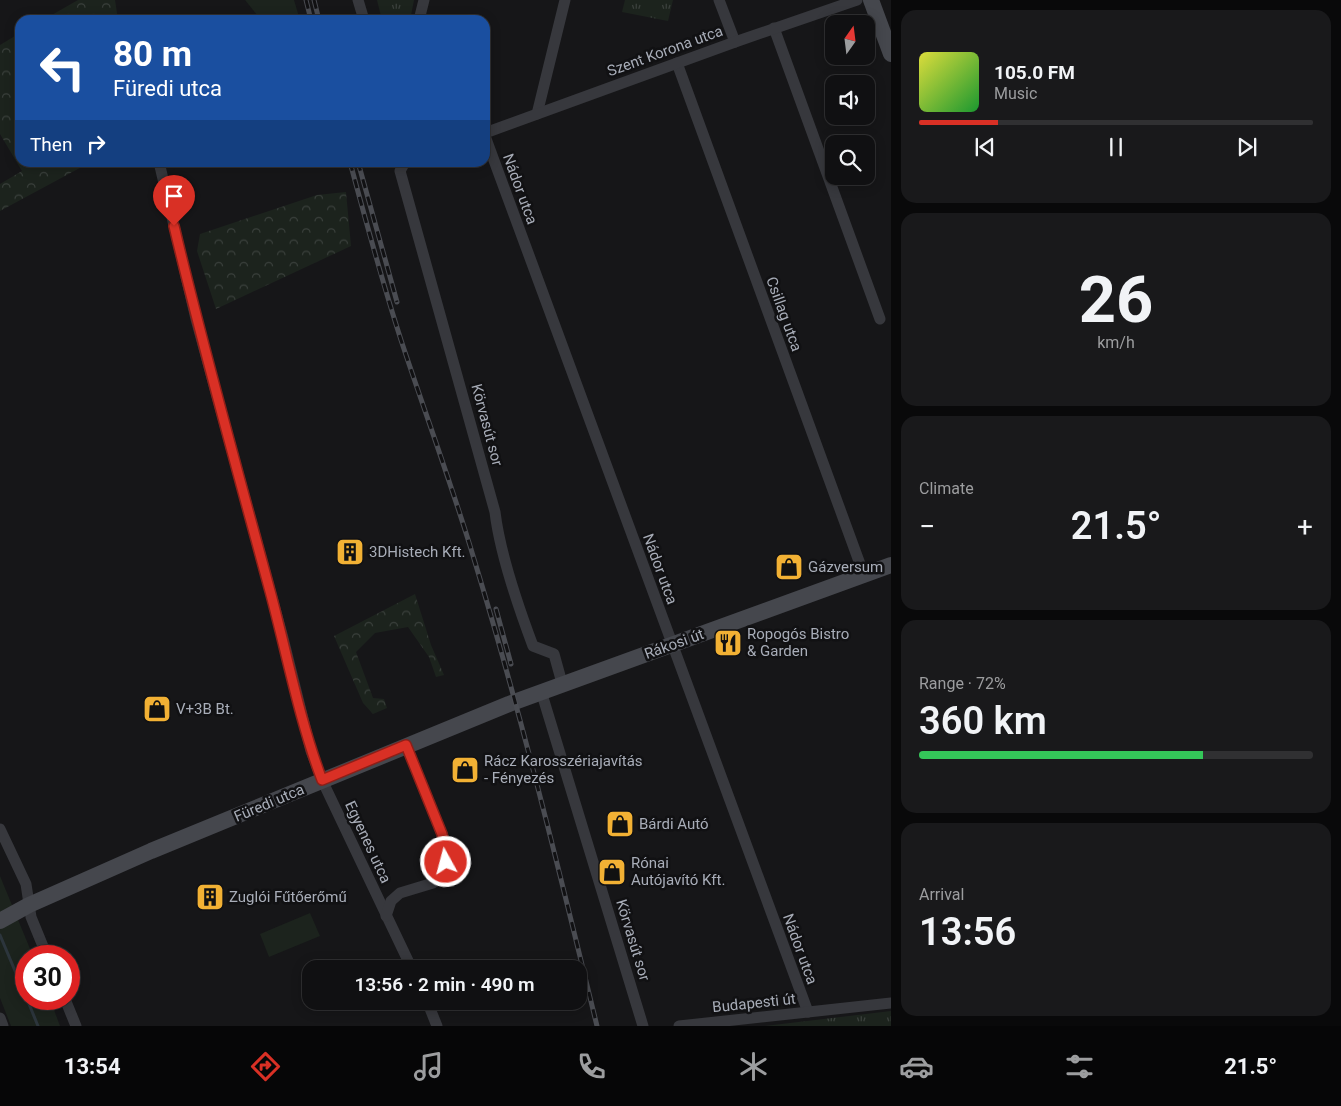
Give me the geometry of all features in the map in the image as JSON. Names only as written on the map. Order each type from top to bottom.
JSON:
[{"type":"main road","points":[[871,0],[891,54]]},
{"type":"main road","name":"Rákosi út","points":[[541,691],[891,565]]},
{"type":"main road","name":"Füredi utca","points":[[2,920],[29,905],[151,851],[541,691]]},
{"type":"street","points":[[358,0],[362,15]]},
{"type":"street","points":[[421,15],[424,0]]},
{"type":"street","points":[[537,114],[565,0]]},
{"type":"street","points":[[719,0],[735,42]]},
{"type":"street","name":"Szent Korona utca","points":[[490,132],[676,63],[857,0]]},
{"type":"street","points":[[774,28],[880,319]]},
{"type":"street","name":"Csillag utca","points":[[676,63],[864,575]]},
{"type":"street","name":"Nádor utca","points":[[490,148],[671,645],[808,1012]]},
{"type":"street","name":"Egyenes utca","points":[[160,167],[196,319],[283,638],[311,751],[322,780],[408,960]]},
{"type":"street","name":"Körvasút sor","points":[[402,167],[400,170],[495,512],[497,531],[523,620],[533,646],[554,654],[562,683]]},
{"type":"street","name":"Körvasút sor","points":[[541,691],[643,1026]]},
{"type":"street","name":"Egyenes utca","points":[[386,916],[391,901],[400,893],[434,883],[442,875],[446,862],[446,850],[442,834],[406,745]]},
{"type":"street","points":[[0,829],[26,884],[31,917],[42,945]]},
{"type":"street","name":"Budapesti út","points":[[679,1026],[891,1003]]},
{"type":"street","points":[[69,1010],[76,1026]]},
{"type":"street","points":[[431,1010],[438,1026]]},
{"type":"street","points":[[0,1018],[3,1026]]},
{"type":"green space","points":[[78,0],[115,0],[117,15],[52,15]]},
{"type":"green space","points":[[245,0],[294,0],[298,15],[257,15]]},
{"type":"green space","points":[[377,0],[414,0],[411,15],[381,15]]},
{"type":"green space","points":[[625,0],[673,0],[668,21],[622,12]]},
{"type":"green space","points":[[15,36],[15,159],[0,134],[0,45]]},
{"type":"green space","points":[[20,167],[82,167],[0,211],[0,184],[22,171]]},
{"type":"green space","points":[[346,192],[351,246],[216,309],[197,251],[200,234],[317,195]]},
{"type":"green space","points":[[415,594],[431,645],[444,675],[436,677],[429,657],[408,627],[375,633],[356,652],[373,698],[384,699],[387,708],[373,714],[363,703],[334,636]]},
{"type":"green space","points":[[0,876],[28,945],[15,945],[15,1010],[54,1010],[60,1026],[11,1026],[0,998]]},
{"type":"green space","points":[[310,913],[320,936],[269,957],[260,934]]},
{"type":"green space","points":[[891,1011],[891,1026],[765,1026]]},
{"type":"waterway","points":[[0,935],[15,971]]},
{"type":"waterway","points":[[31,1010],[38,1026]]},
{"type":"railway","points":[[306,0],[310,15]]},
{"type":"railway","points":[[314,0],[318,15]]},
{"type":"railway","points":[[351,167],[394,318],[457,504],[508,675],[597,1026]]},
{"type":"railway","points":[[359,167],[397,302]]},
{"type":"railway","points":[[496,609],[511,664]]},
{"type":"place","name":"3DHistech Kft.","points":[[350,552]]},
{"type":"place","name":"Gázversum","points":[[789,567]]},
{"type":"place","name":"Ropogós Bistro & Garden","points":[[728,643]]},
{"type":"place","name":"V+3B Bt.","points":[[157,709]]},
{"type":"place","name":"Rácz Karosszériajavítás - Fényezés","points":[[465,770]]},
{"type":"place","name":"Bárdi Autó","points":[[620,824]]},
{"type":"place","name":"Rónai Autójavító Kft.","points":[[612,872]]},
{"type":"place","name":"Zuglói Fűtőerőmű","points":[[210,897]]},
{"type":"route","points":[[174,226],[196,319],[283,638],[311,751],[322,780],[406,745],[442,834],[446,850],[446,862]]}]
